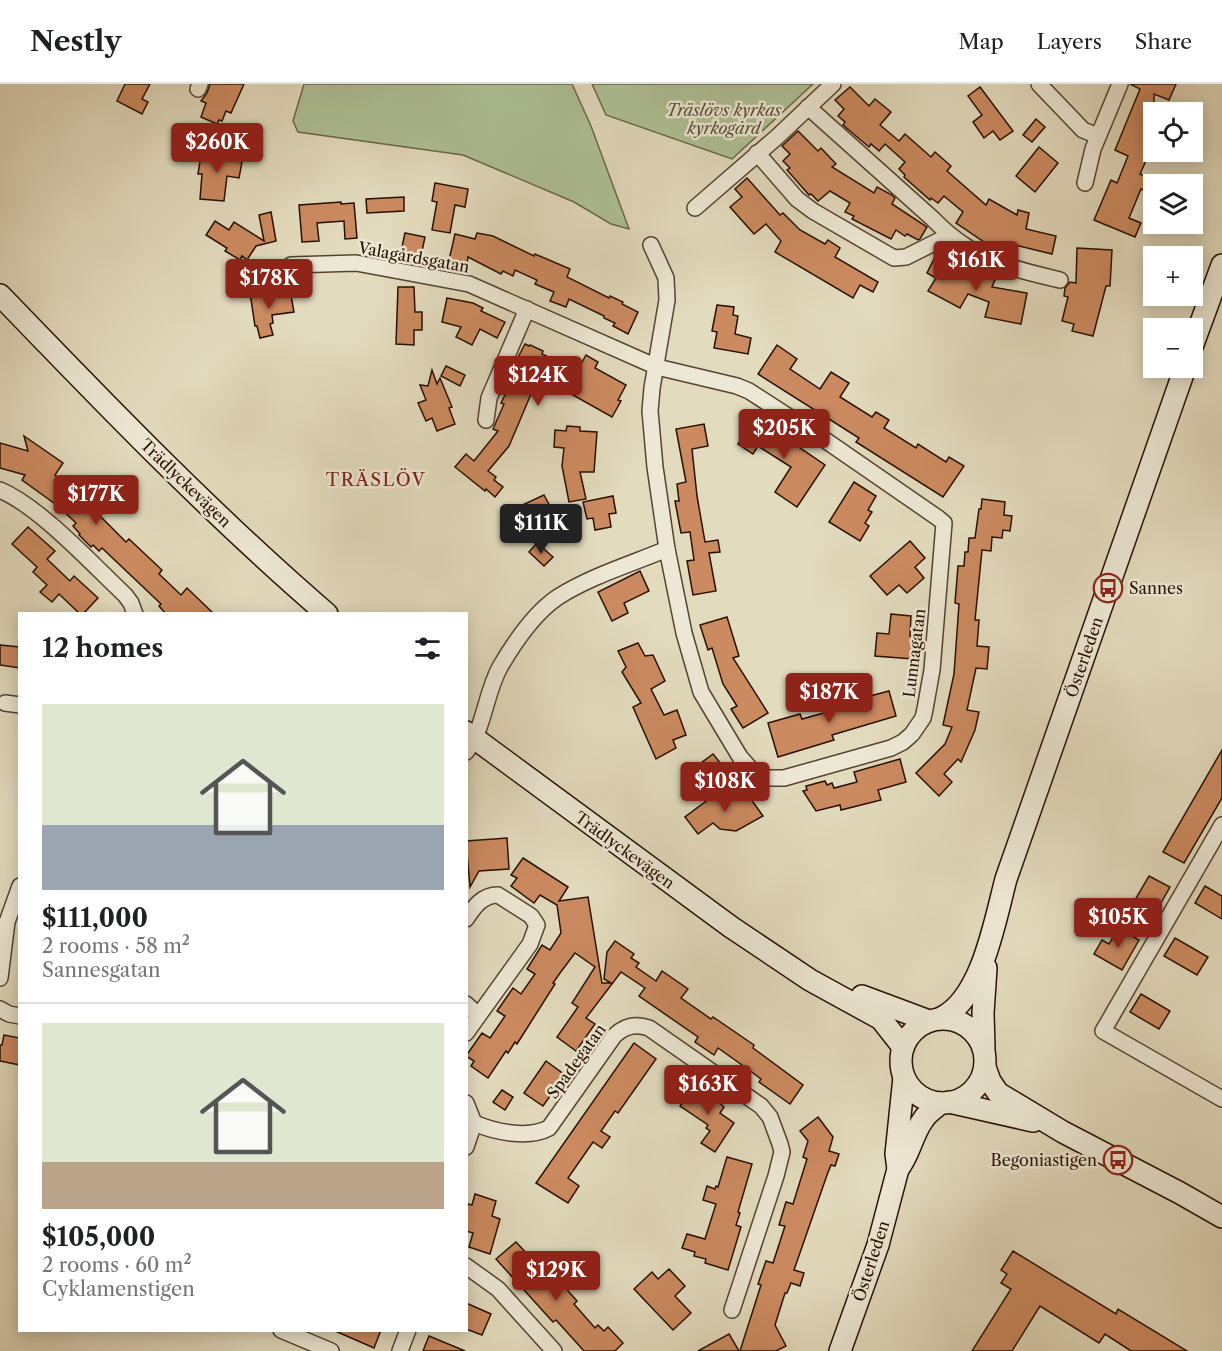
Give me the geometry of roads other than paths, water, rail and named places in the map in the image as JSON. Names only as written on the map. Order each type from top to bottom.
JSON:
[{"type":"street","points":[[695,208],[833,84]]},
{"type":"street","points":[[1039,84],[1083,130],[1098,136]]},
{"type":"street","points":[[1085,183],[1098,136],[1120,84]]},
{"type":"street","points":[[808,107],[933,219],[948,236],[988,260],[1008,268],[1060,280]]},
{"type":"street","points":[[757,153],[797,199],[813,211],[894,258],[906,257],[948,236]]},
{"type":"street","name":"Lunnagatan","points":[[651,245],[666,278],[668,300],[652,388],[650,411],[655,467],[667,549],[684,633],[701,692],[740,757],[756,775],[774,780],[891,748],[903,742],[912,734],[925,709],[932,670],[944,523],[825,440],[749,391],[737,386],[657,367]]},
{"type":"street","name":"Valagårdsgatan","points":[[291,265],[356,263],[469,284],[657,367]]},
{"type":"street","points":[[1203,318],[1222,265]]},
{"type":"street","name":"Trädlyckevägen","points":[[0,295],[212,510],[325,612]]},
{"type":"street","points":[[486,420],[489,398],[527,309]]},
{"type":"street","name":"Österleden","points":[[935,1019],[952,1013],[967,996],[987,947],[1006,879],[1181,378]]},
{"type":"street","points":[[0,490],[48,524],[125,595],[134,612]]},
{"type":"street","points":[[469,741],[499,669],[528,626],[557,598],[583,584],[667,549]]},
{"type":"street","name":"Trädlyckevägen","points":[[469,741],[731,927],[788,963],[810,980],[881,1019],[903,1047]]},
{"type":"street","points":[[1222,825],[1102,1031],[1222,1100]]},
{"type":"street","points":[[0,978],[7,922],[18,892]]},
{"type":"street","points":[[468,916],[478,902],[492,895],[498,895],[531,915],[537,926],[530,944],[468,1030]]},
{"type":"street","name":"Österleden","points":[[984,1059],[983,1013],[987,947]]},
{"type":"street","name":"Trädlyckevägen","points":[[788,963],[843,989],[935,1019],[961,1022],[969,1027],[981,1042],[990,1081],[998,1093],[1049,1124],[1222,1217]]},
{"type":"street","points":[[468,1006],[478,1015]]},
{"type":"street","points":[[0,1009],[18,1016]]},
{"type":"street","points":[[904,1077],[901,1067],[903,1047],[913,1031],[935,1019]]},
{"type":"street","name":"Spadegatan","points":[[474,1123],[509,1132],[533,1133],[549,1128],[614,1036],[625,1027],[635,1025],[649,1028],[761,1106],[770,1117],[782,1152],[732,1310]]},
{"type":"street","points":[[945,1102],[970,1093],[980,1081],[984,1059]]},
{"type":"street","name":"Trädlyckevägen","points":[[904,1077],[911,1089],[922,1097],[1049,1124]]},
{"type":"street","name":"Österleden","points":[[840,1351],[878,1245],[898,1169],[896,1154],[904,1077]]},
{"type":"street","name":"Österleden","points":[[898,1169],[906,1159],[923,1119],[945,1102]]},
{"type":"street","points":[[468,1108],[474,1123],[468,1141]]},
{"type":"street","points":[[468,1267],[498,1289],[554,1351]]},
{"type":"street","points":[[286,1332],[331,1351]]},
{"type":"street","points":[[400,1351],[407,1332]]},
{"type":"place","name":"Sannes","points":[[1108,588]]},
{"type":"place","name":"Begoniastigen","points":[[1118,1160]]},
{"type":"district","name":"TRÄSLÖV","points":[[376,480]]},
{"type":"park label","name":"Träslövs kyrkas kyrkogård","points":[[724,119]]}]
